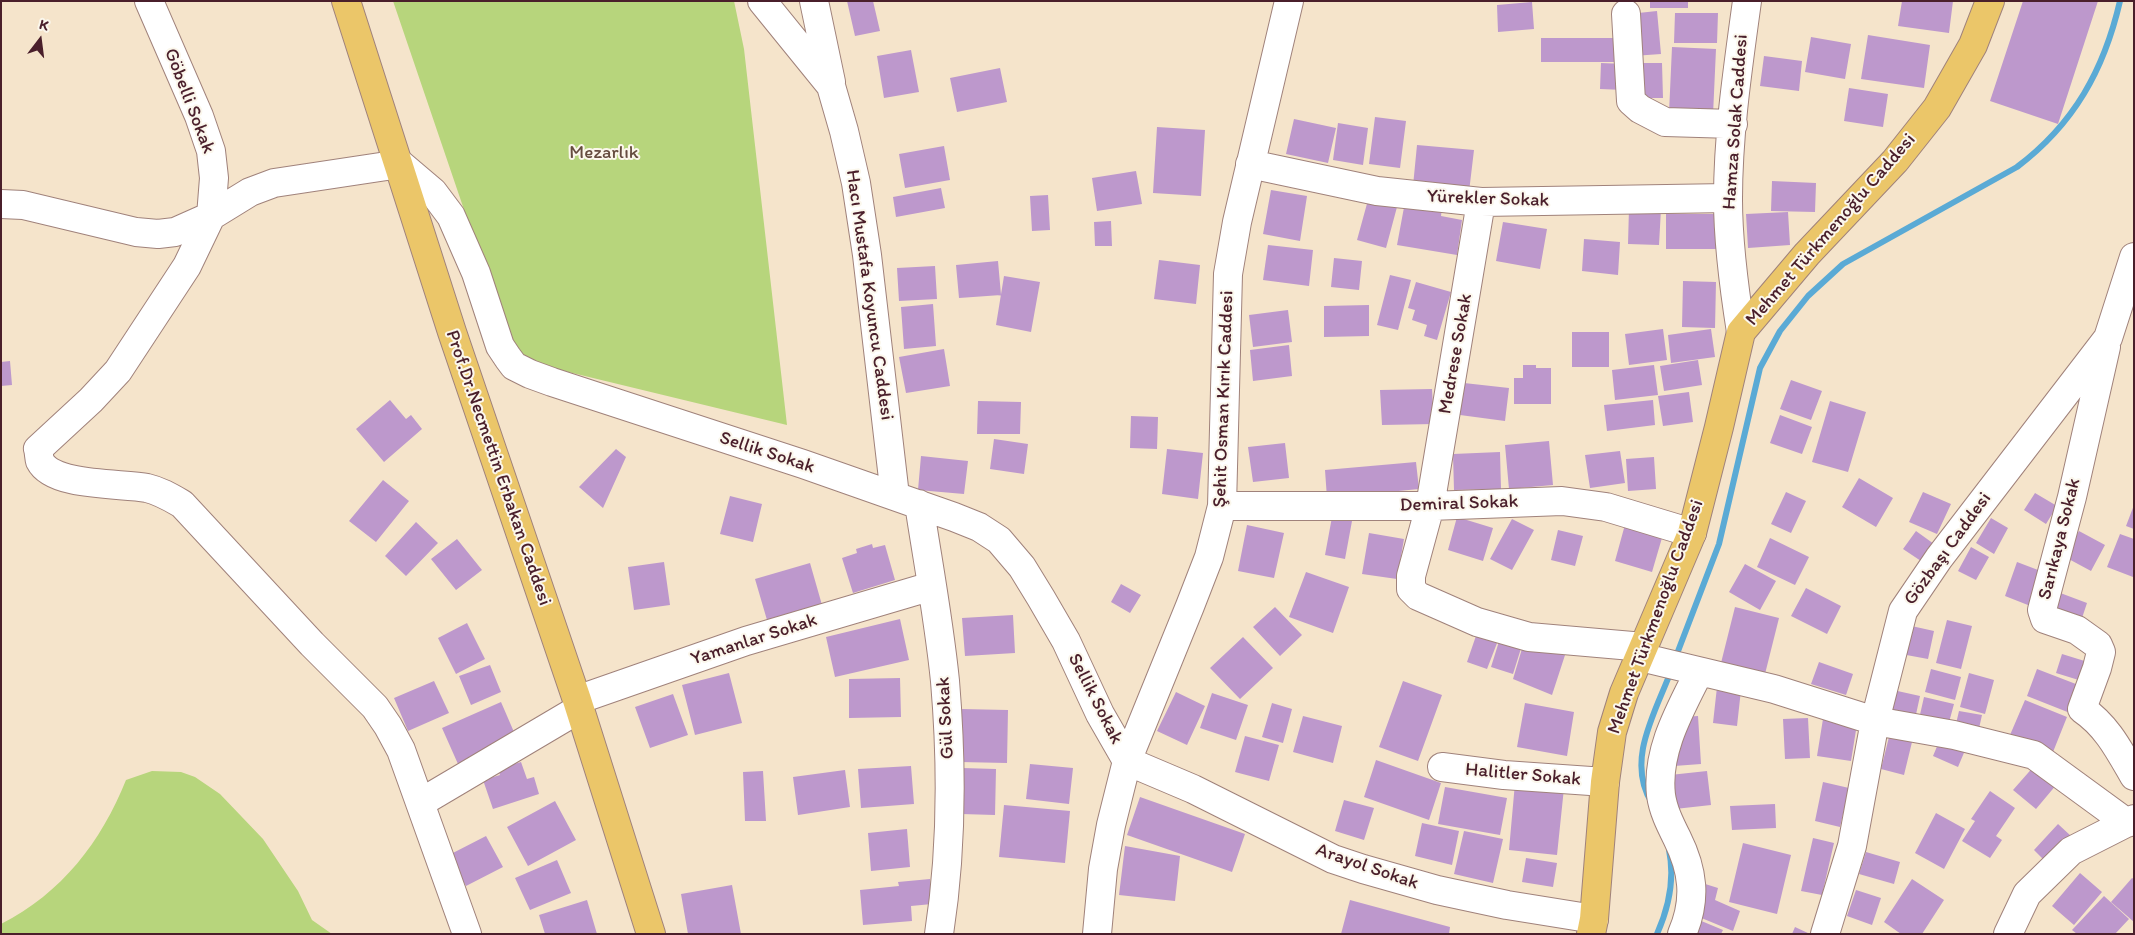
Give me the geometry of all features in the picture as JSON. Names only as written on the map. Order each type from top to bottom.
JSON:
[{"type":"main road","name":"Prof.Dr.Necmettin Erbakan Caddesi","points":[[346,1],[400,164],[452,332],[578,704],[651,934]]},
{"type":"main road","name":"Mehmet Türkmenoğlu Caddesi","points":[[1592,926],[1605,782],[1612,732],[1624,693],[1648,655],[1692,533],[1741,332],[1807,254],[1894,161],[1937,108],[1973,45],[1990,1]]},
{"type":"street","name":"Göbelli Sokak","points":[[149,1],[196,109],[211,151],[214,178],[211,216]]},
{"type":"street","name":"Hacı Mustafa Koyuncu Caddesi","points":[[762,1],[832,86],[856,183],[907,500]]},
{"type":"street","points":[[814,1],[832,86]]},
{"type":"street","name":"Şehit Osman Kırık Caddesi","points":[[1097,934],[1108,842],[1127,761],[1209,557],[1222,506],[1228,274],[1237,222],[1289,1]]},
{"type":"street","name":"Hamza Solak Caddesi","points":[[1741,332],[1730,244],[1728,198],[1733,124],[1747,1]]},
{"type":"street","points":[[1626,14],[1631,101],[1640,109],[1665,122],[1733,124]]},
{"type":"street","points":[[1,204],[23,205],[136,232],[158,234],[175,232],[211,216],[250,192],[274,184],[400,164]]},
{"type":"street","name":"Sellik Sokak","points":[[400,164],[433,192],[451,216],[476,273],[500,346],[514,366],[552,382],[907,500],[979,527],[999,540],[1022,567],[1066,641],[1100,714],[1127,761]]},
{"type":"street","name":"Yürekler Sokak","points":[[1250,164],[1377,191],[1481,202],[1728,198]]},
{"type":"street","name":"Medrese Sokak","points":[[1481,202],[1430,506],[1410,576],[1411,590],[1418,596],[1477,622],[1522,635],[1648,655],[1693,670],[1774,689],[1875,721],[1954,735],[2034,755],[2131,821]]},
{"type":"street","points":[[211,216],[187,266],[118,371],[91,400],[38,449],[40,461],[52,471],[69,479],[145,487],[162,492],[182,504],[312,644],[375,707],[401,750],[467,934]]},
{"type":"street","name":"Gözbaşı Caddesi","points":[[1825,934],[1852,846],[1875,721],[1903,611],[1939,558],[2108,338],[2134,257]]},
{"type":"street","points":[[2108,338],[2134,308]]},
{"type":"street","name":"Sarıkaya Sokak","points":[[2108,338],[2072,497],[2042,610],[2045,618],[2077,630],[2098,645],[2100,652],[2082,709],[2102,725],[2114,739],[2134,776]]},
{"type":"street","name":"Gül Sokak","points":[[907,500],[932,586],[945,681],[949,746],[948,850],[939,934]]},
{"type":"street","name":"Demiral Sokak","points":[[1222,506],[1430,506],[1562,502],[1606,507],[1692,533]]},
{"type":"street","name":"Yamanlar Sokak","points":[[420,803],[578,704],[746,641],[932,586]]},
{"type":"street","points":[[1682,934],[1688,913],[1692,877],[1689,864],[1664,809],[1660,784],[1669,734],[1693,670]]},
{"type":"street","name":"Arayol Sokak","points":[[1127,761],[1193,790],[1333,859],[1437,890],[1592,926]]},
{"type":"street","name":"Halitler Sokak","points":[[1442,767],[1504,775],[1605,782]]},
{"type":"street","points":[[2008,934],[2027,894],[2071,851],[2131,821]]},
{"type":"green space","name":"Mezarlık","points":[[393,1],[734,1],[744,49],[787,425],[527,362],[507,336]]},
{"type":"green space","points":[[152,771],[181,772],[195,777],[220,794],[263,839],[298,891],[312,920],[332,934],[1,934],[1,924],[43,897],[77,864],[92,845],[116,803],[126,780]]},
{"type":"building","points":[[847,1],[873,1],[880,31],[855,36]]},
{"type":"building","points":[[1650,1],[1688,1],[1688,8],[1650,8]]},
{"type":"building","points":[[1902,1],[1953,1],[1949,33],[1898,26]]},
{"type":"building","points":[[2023,1],[2098,1],[2058,124],[1990,101]]},
{"type":"building","points":[[1532,2],[1534,29],[1498,32],[1497,5]]},
{"type":"building","points":[[1657,11],[1661,54],[1633,56],[1629,14]]},
{"type":"building","points":[[1675,13],[1718,13],[1717,43],[1674,43]]},
{"type":"building","points":[[1868,35],[1930,45],[1924,88],[1861,79]]},
{"type":"building","points":[[1811,37],[1851,44],[1845,79],[1805,72]]},
{"type":"building","points":[[1541,38],[1627,38],[1627,62],[1541,62]]},
{"type":"building","points":[[1672,47],[1716,49],[1713,115],[1669,113]]},
{"type":"building","points":[[911,50],[919,92],[884,98],[877,56]]},
{"type":"building","points":[[1764,56],[1802,61],[1799,91],[1760,86]]},
{"type":"building","points":[[1601,63],[1625,64],[1624,90],[1600,89]]},
{"type":"building","points":[[1635,63],[1662,63],[1663,98],[1635,98]]},
{"type":"building","points":[[1000,68],[1007,102],[957,112],[950,78]]},
{"type":"building","points":[[1849,88],[1888,94],[1883,127],[1844,121]]},
{"type":"building","points":[[1375,117],[1406,121],[1400,168],[1369,164]]},
{"type":"building","points":[[1294,119],[1336,128],[1328,163],[1286,154]]},
{"type":"building","points":[[1338,123],[1368,128],[1363,165],[1333,160]]},
{"type":"building","points":[[1157,127],[1205,130],[1201,196],[1153,193]]},
{"type":"building","points":[[1417,145],[1474,150],[1469,192],[1413,186]]},
{"type":"building","points":[[944,146],[950,180],[905,188],[899,154]]},
{"type":"building","points":[[1136,171],[1142,204],[1097,211],[1092,178]]},
{"type":"building","points":[[1772,181],[1816,183],[1815,212],[1771,211]]},
{"type":"building","points":[[941,188],[945,208],[896,217],[893,197]]},
{"type":"building","points":[[1271,190],[1307,196],[1300,241],[1263,234]]},
{"type":"building","points":[[1048,195],[1050,230],[1032,231],[1030,196]]},
{"type":"building","points":[[1368,200],[1397,207],[1386,248],[1357,240]]},
{"type":"building","points":[[1405,202],[1442,208],[1441,216],[1462,220],[1457,255],[1397,245]]},
{"type":"building","points":[[1629,208],[1661,209],[1659,245],[1628,244]]},
{"type":"building","points":[[1788,212],[1790,245],[1748,248],[1746,214]]},
{"type":"building","points":[[1666,214],[1717,214],[1717,249],[1666,249]]},
{"type":"building","points":[[1111,221],[1112,246],[1095,246],[1094,222]]},
{"type":"building","points":[[1503,222],[1547,229],[1540,269],[1496,261]]},
{"type":"building","points":[[1584,239],[1620,242],[1618,275],[1582,271]]},
{"type":"building","points":[[1268,245],[1313,250],[1309,286],[1263,280]]},
{"type":"building","points":[[1334,258],[1362,261],[1359,290],[1331,287]]},
{"type":"building","points":[[1159,260],[1200,265],[1196,304],[1154,299]]},
{"type":"building","points":[[998,261],[1001,295],[959,298],[956,265]]},
{"type":"building","points":[[935,266],[937,299],[899,301],[897,268]]},
{"type":"building","points":[[1390,275],[1411,280],[1398,330],[1377,325]]},
{"type":"building","points":[[1004,276],[1040,282],[1031,332],[996,325]]},
{"type":"building","points":[[1683,281],[1716,282],[1715,328],[1682,327]]},
{"type":"building","points":[[1416,282],[1451,292],[1437,340],[1424,336],[1427,325],[1412,320],[1415,310],[1408,308]]},
{"type":"building","points":[[933,304],[936,346],[904,349],[901,307]]},
{"type":"building","points":[[1369,305],[1369,336],[1324,337],[1324,306]]},
{"type":"building","points":[[1288,310],[1292,342],[1253,347],[1249,315]]},
{"type":"building","points":[[1663,329],[1667,360],[1629,365],[1625,334]]},
{"type":"building","points":[[1711,329],[1715,357],[1671,363],[1668,335]]},
{"type":"building","points":[[1572,332],[1609,332],[1609,367],[1572,367]]},
{"type":"building","points":[[1289,345],[1292,376],[1253,381],[1250,350]]},
{"type":"building","points":[[944,349],[950,386],[906,393],[899,357]]},
{"type":"building","points":[[1698,360],[1702,385],[1664,391],[1660,366]]},
{"type":"building","points":[[10,361],[12,385],[1,386],[1,362]]},
{"type":"building","points":[[1523,365],[1536,365],[1536,368],[1551,368],[1551,404],[1514,404],[1514,378],[1523,378]]},
{"type":"building","points":[[1654,365],[1658,395],[1615,400],[1612,370]]},
{"type":"building","points":[[1791,380],[1822,391],[1811,420],[1780,409]]},
{"type":"building","points":[[1464,383],[1509,388],[1505,421],[1460,415]]},
{"type":"building","points":[[1432,389],[1434,424],[1382,425],[1380,390]]},
{"type":"building","points":[[1689,392],[1693,422],[1663,426],[1658,396]]},
{"type":"building","points":[[390,400],[406,419],[411,415],[422,429],[384,462],[356,429]]},
{"type":"building","points":[[1653,400],[1655,425],[1607,431],[1604,405]]},
{"type":"building","points":[[978,401],[1021,402],[1020,434],[977,434]]},
{"type":"building","points":[[1830,401],[1866,412],[1848,472],[1812,462]]},
{"type":"building","points":[[1780,415],[1812,427],[1802,454],[1770,443]]},
{"type":"building","points":[[1131,416],[1158,417],[1157,449],[1130,448]]},
{"type":"building","points":[[994,439],[1028,444],[1024,474],[990,469]]},
{"type":"building","points":[[1549,441],[1553,485],[1509,489],[1505,445]]},
{"type":"building","points":[[1285,443],[1289,478],[1253,482],[1248,447]]},
{"type":"building","points":[[616,449],[626,457],[603,508],[579,487]]},
{"type":"building","points":[[1167,449],[1203,453],[1198,499],[1162,494]]},
{"type":"building","points":[[1620,451],[1625,483],[1590,488],[1585,455]]},
{"type":"building","points":[[1500,452],[1501,489],[1454,490],[1453,454]]},
{"type":"building","points":[[921,456],[968,461],[964,494],[918,490]]},
{"type":"building","points":[[1654,457],[1656,489],[1628,491],[1626,459]]},
{"type":"building","points":[[1416,462],[1419,489],[1327,498],[1325,470]]},
{"type":"building","points":[[1859,478],[1893,498],[1876,527],[1842,507]]},
{"type":"building","points":[[383,480],[409,501],[376,542],[349,521]]},
{"type":"building","points":[[1786,492],[1806,501],[1791,533],[1771,524]]},
{"type":"building","points":[[1923,492],[1951,504],[1937,534],[1909,522]]},
{"type":"building","points":[[2035,493],[2057,506],[2046,524],[2024,510]]},
{"type":"building","points":[[730,496],[762,504],[753,542],[720,534]]},
{"type":"building","points":[[2134,505],[2134,529],[2126,526]]},
{"type":"building","points":[[1332,517],[1352,521],[1345,559],[1325,555]]},
{"type":"building","points":[[1457,517],[1493,528],[1483,561],[1448,550]]},
{"type":"building","points":[[1991,518],[2008,528],[1994,554],[1976,543]]},
{"type":"building","points":[[1512,519],[1534,530],[1512,570],[1490,559]]},
{"type":"building","points":[[1626,521],[1664,531],[1652,572],[1615,561]]},
{"type":"building","points":[[416,522],[438,543],[406,576],[385,556]]},
{"type":"building","points":[[1247,525],[1284,533],[1274,578],[1238,571]]},
{"type":"building","points":[[1558,530],[1583,536],[1575,566],[1551,560]]},
{"type":"building","points":[[1916,531],[1934,544],[1921,561],[1903,549]]},
{"type":"building","points":[[2079,531],[2105,545],[2091,571],[2065,557]]},
{"type":"building","points":[[1369,533],[1404,539],[1397,579],[1362,574]]},
{"type":"building","points":[[2120,534],[2134,539],[2133,577],[2107,567]]},
{"type":"building","points":[[1770,538],[1809,557],[1795,585],[1757,567]]},
{"type":"building","points":[[457,539],[482,570],[456,590],[431,559]]},
{"type":"building","points":[[872,544],[873,548],[885,545],[895,580],[853,593],[842,558],[857,553],[856,549]]},
{"type":"building","points":[[1971,547],[1989,557],[1976,580],[1958,571]]},
{"type":"building","points":[[664,562],[670,605],[634,610],[628,567]]},
{"type":"building","points":[[2017,562],[2046,573],[2033,607],[2005,596]]},
{"type":"building","points":[[810,563],[822,605],[767,620],[755,579]]},
{"type":"building","points":[[1745,564],[1776,581],[1760,610],[1729,592]]},
{"type":"building","points":[[1306,572],[1349,587],[1333,633],[1289,617]]},
{"type":"building","points":[[1121,584],[1141,595],[1130,613],[1111,602]]},
{"type":"building","points":[[1806,588],[1841,606],[1827,634],[1791,616]]},
{"type":"building","points":[[2055,591],[2087,603],[2079,627],[2046,616]]},
{"type":"building","points":[[1275,607],[1302,635],[1280,656],[1253,627]]},
{"type":"building","points":[[1735,607],[1779,618],[1765,674],[1721,663]]},
{"type":"building","points":[[1013,615],[1015,653],[965,656],[962,618]]},
{"type":"building","points":[[900,619],[909,660],[835,677],[826,637]]},
{"type":"building","points":[[1947,620],[1972,626],[1961,669],[1936,663]]},
{"type":"building","points":[[467,623],[485,659],[456,674],[438,638]]},
{"type":"building","points":[[1907,625],[1934,631],[1928,659],[1901,654]]},
{"type":"building","points":[[1478,630],[1499,638],[1487,669],[1467,662]]},
{"type":"building","points":[[1501,635],[1523,642],[1513,674],[1491,667]]},
{"type":"building","points":[[1243,637],[1273,668],[1240,699],[1210,668]]},
{"type":"building","points":[[1524,642],[1566,652],[1552,695],[1513,679]]},
{"type":"building","points":[[2062,654],[2091,663],[2085,682],[2056,673]]},
{"type":"building","points":[[1819,662],[1853,674],[1846,695],[1811,684]]},
{"type":"building","points":[[490,665],[501,692],[471,705],[459,676]]},
{"type":"building","points":[[1931,669],[1961,677],[1955,700],[1925,692]]},
{"type":"building","points":[[2037,669],[2081,686],[2070,713],[2027,696]]},
{"type":"building","points":[[729,673],[742,723],[695,735],[682,685]]},
{"type":"building","points":[[1969,673],[1994,680],[1985,714],[1960,707]]},
{"type":"building","points":[[900,678],[901,717],[849,718],[849,679]]},
{"type":"building","points":[[434,681],[449,713],[408,731],[394,698]]},
{"type":"building","points":[[1403,681],[1442,695],[1418,761],[1379,747]]},
{"type":"building","points":[[1717,687],[1741,690],[1737,726],[1713,723]]},
{"type":"building","points":[[1893,690],[1920,696],[1915,719],[1888,713]]},
{"type":"building","points":[[1176,692],[1205,706],[1187,745],[1157,731]]},
{"type":"building","points":[[1212,693],[1248,705],[1236,740],[1200,728]]},
{"type":"building","points":[[673,694],[688,735],[650,748],[635,707]]},
{"type":"building","points":[[1924,697],[1954,704],[1948,726],[1919,719]]},
{"type":"building","points":[[2025,700],[2067,717],[2053,752],[2010,735]]},
{"type":"building","points":[[501,702],[517,739],[458,764],[442,728]]},
{"type":"building","points":[[1272,703],[1292,709],[1283,743],[1262,737]]},
{"type":"building","points":[[1525,703],[1574,712],[1567,756],[1517,747]]},
{"type":"building","points":[[961,709],[1008,710],[1007,763],[960,762]]},
{"type":"building","points":[[1959,711],[1982,715],[1978,733],[1955,728]]},
{"type":"building","points":[[1303,716],[1342,726],[1333,763],[1293,752]]},
{"type":"building","points":[[1698,716],[1701,764],[1674,766],[1682,717]]},
{"type":"building","points":[[1808,718],[1810,758],[1785,759],[1783,719]]},
{"type":"building","points":[[1823,719],[1857,724],[1851,761],[1817,756]]},
{"type":"building","points":[[1245,736],[1279,745],[1269,781],[1235,772]]},
{"type":"building","points":[[1889,737],[1912,742],[1904,775],[1881,769]]},
{"type":"building","points":[[1941,737],[1966,748],[1958,767],[1933,756]]},
{"type":"building","points":[[1376,760],[1441,783],[1429,820],[1364,797]]},
{"type":"building","points":[[521,762],[527,779],[534,777],[539,794],[493,809],[483,780],[500,775],[498,769]]},
{"type":"building","points":[[1030,764],[1073,768],[1069,804],[1026,799]]},
{"type":"building","points":[[2035,765],[2057,784],[2036,809],[2013,790]]},
{"type":"building","points":[[911,766],[914,804],[861,808],[858,769]]},
{"type":"building","points":[[962,768],[996,769],[995,815],[961,814]]},
{"type":"building","points":[[845,770],[850,807],[798,815],[793,777]]},
{"type":"building","points":[[763,771],[766,821],[745,821],[743,772]]},
{"type":"building","points":[[1707,771],[1711,805],[1675,809],[1670,775]]},
{"type":"building","points":[[1823,782],[1849,788],[1840,827],[1815,821]]},
{"type":"building","points":[[1515,783],[1564,788],[1557,855],[1509,850]]},
{"type":"building","points":[[1445,787],[1507,798],[1500,835],[1438,824]]},
{"type":"building","points":[[1990,791],[2015,808],[1996,836],[2002,840],[1990,858],[1962,841],[1975,821],[1971,819]]},
{"type":"building","points":[[1140,797],[1245,834],[1232,872],[1127,835]]},
{"type":"building","points":[[1344,800],[1374,808],[1364,840],[1335,831]]},
{"type":"building","points":[[555,801],[576,840],[528,866],[507,827]]},
{"type":"building","points":[[1775,804],[1776,828],[1732,830],[1730,806]]},
{"type":"building","points":[[1004,805],[1070,811],[1065,863],[999,857]]},
{"type":"building","points":[[1936,813],[1965,829],[1944,869],[1915,853]]},
{"type":"building","points":[[1422,823],[1459,831],[1452,865],[1415,856]]},
{"type":"building","points":[[2058,824],[2071,836],[2047,863],[2034,850]]},
{"type":"building","points":[[907,829],[910,867],[871,871],[868,833]]},
{"type":"building","points":[[1464,831],[1503,839],[1493,883],[1454,874]]},
{"type":"building","points":[[486,836],[503,867],[466,886],[449,855]]},
{"type":"building","points":[[1813,838],[1834,843],[1822,895],[1801,891]]},
{"type":"building","points":[[1743,843],[1791,855],[1777,914],[1729,902]]},
{"type":"building","points":[[1125,846],[1180,856],[1175,901],[1119,895]]},
{"type":"building","points":[[1866,852],[1900,862],[1894,884],[1859,874]]},
{"type":"building","points":[[1526,858],[1557,863],[1553,887],[1522,882]]},
{"type":"building","points":[[557,860],[571,893],[530,910],[515,878]]},
{"type":"building","points":[[2080,873],[2102,892],[2074,925],[2052,906]]},
{"type":"building","points":[[2132,878],[2134,879],[2134,922],[2111,902]]},
{"type":"building","points":[[930,879],[932,904],[911,906],[912,921],[863,925],[860,890],[899,886],[898,882]]},
{"type":"building","points":[[1912,879],[1944,900],[1922,934],[1901,934],[1884,922]]},
{"type":"building","points":[[1702,883],[1718,888],[1715,900],[1740,911],[1733,931],[1699,917]]},
{"type":"building","points":[[732,885],[741,934],[688,934],[681,894]]},
{"type":"building","points":[[1856,890],[1881,898],[1872,925],[1847,916]]},
{"type":"building","points":[[2104,896],[2129,919],[2115,934],[2077,934],[2072,930]]},
{"type":"building","points":[[587,900],[597,934],[545,934],[539,915]]},
{"type":"building","points":[[1350,900],[1450,927],[1449,934],[1341,934]]},
{"type":"building","points":[[1699,920],[1723,930],[1721,934],[1693,934]]},
{"type":"building","points":[[1795,927],[1810,934],[1792,934]]},
{"type":"waterway","points":[[1675,659],[1719,544],[1760,368],[1780,331],[1808,296],[1843,264],[2017,167],[2055,133],[2084,94],[2095,73],[2105,50],[2120,1]]},
{"type":"waterway","points":[[1652,803],[1644,787],[1641,770],[1642,753],[1651,719],[1671,671]]},
{"type":"waterway","points":[[1657,934],[1665,914],[1670,893],[1671,861],[1669,850]]}]
